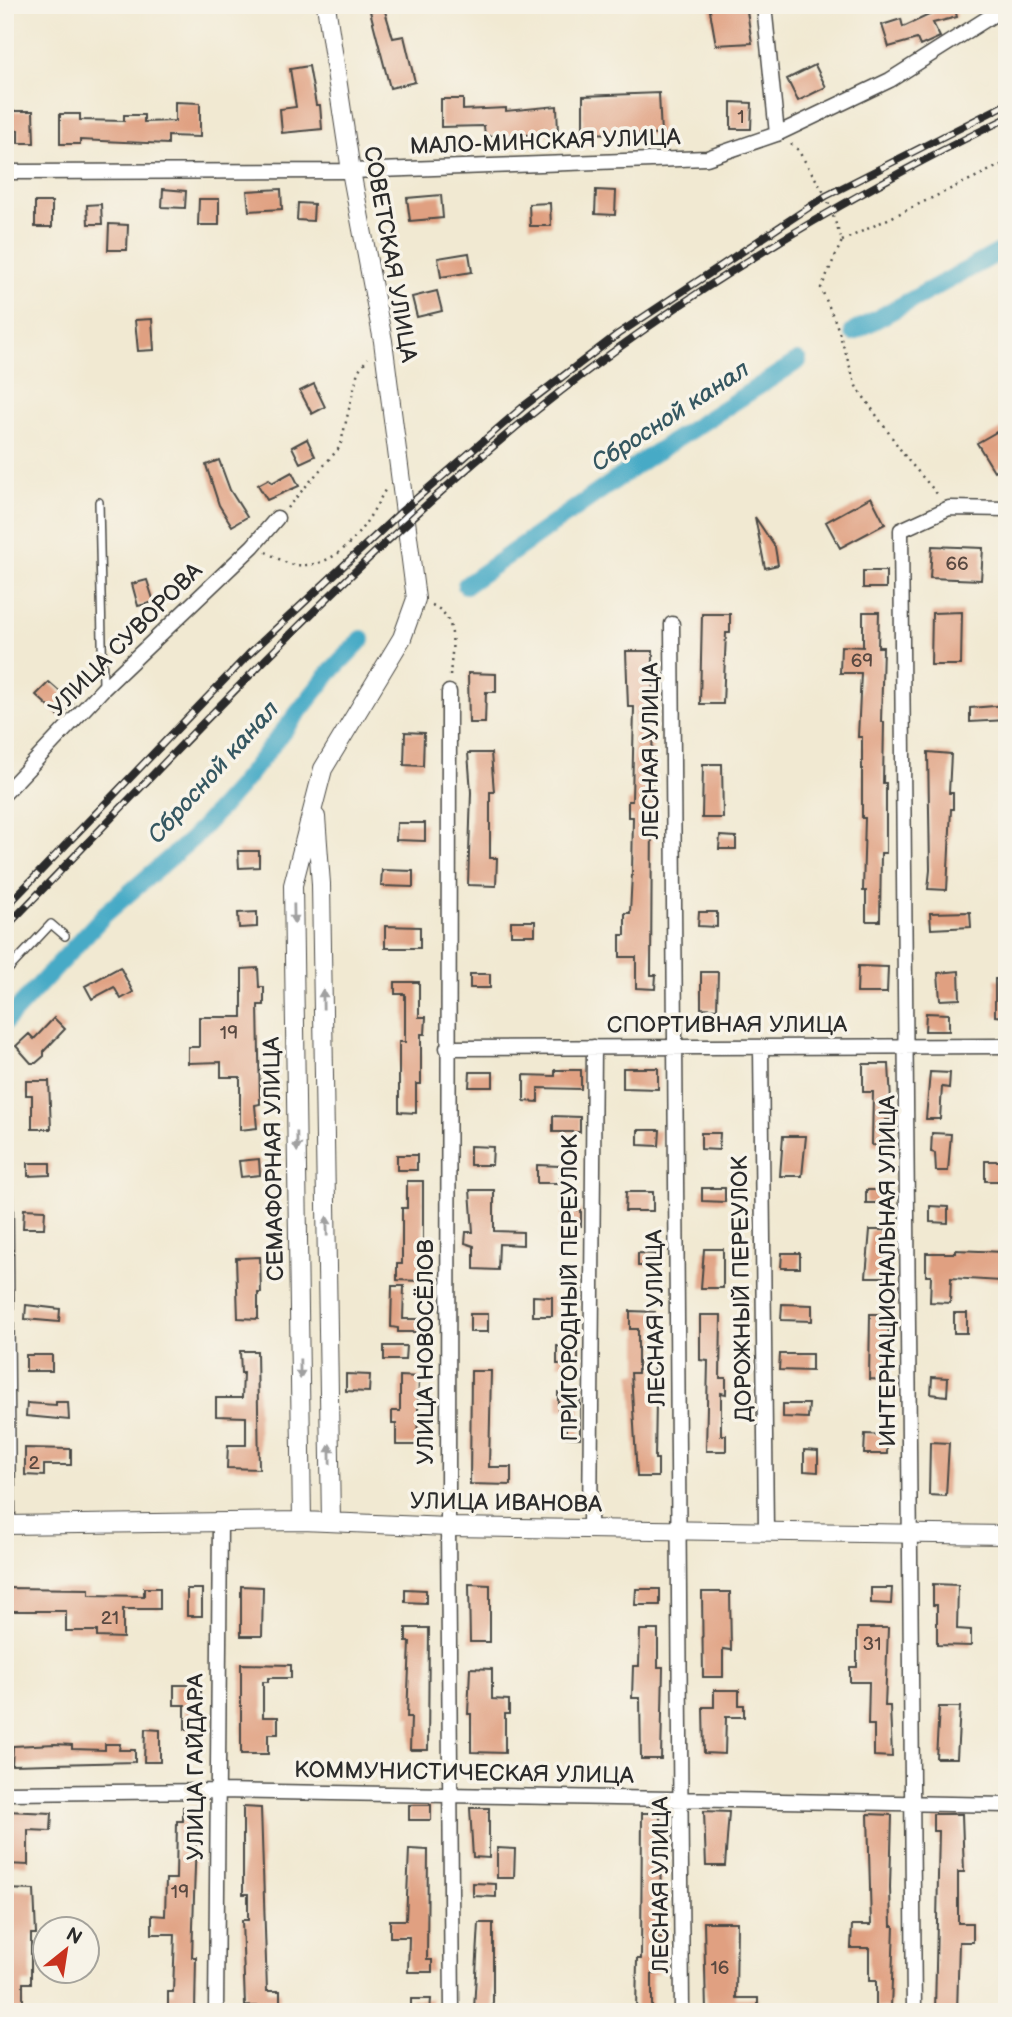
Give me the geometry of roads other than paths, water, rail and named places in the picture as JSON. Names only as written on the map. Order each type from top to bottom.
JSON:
[{"type":"street","name":"СОВЕТСКАЯ УЛИЦА","points":[[326,5],[351,171],[383,341],[402,511]]},
{"type":"street","points":[[764,5],[777,134]]},
{"type":"street","name":"МАЛО-МИНСКАЯ УЛИЦА","points":[[5,172],[351,171],[706,158],[777,134],[890,80],[1007,6]]},
{"type":"street","name":"ИНТЕРНАЦИОНАЛЬНАЯ УЛИЦА","points":[[914,2012],[908,1046],[901,530],[949,508],[1007,509]]},
{"type":"street","name":"СЕМАФОРНАЯ УЛИЦА","points":[[302,1521],[293,885],[323,769],[402,638],[416,599],[402,511]]},
{"type":"street","name":"УЛИЦА СУВОРОВА","points":[[5,793],[103,689],[253,546],[278,518]]},
{"type":"street","name":"ЛЕСНАЯ УЛИЦА","points":[[672,624],[683,1799],[682,2012]]},
{"type":"street","name":"УЛИЦА НОВОСЁЛОВ","points":[[449,692],[448,1527],[452,2012]]},
{"type":"street","name":"СЕМАФОРНАЯ УЛИЦА","points":[[315,800],[321,884],[331,1522]]},
{"type":"street","points":[[293,885],[303,872],[309,869],[321,884]]},
{"type":"street","name":"СПОРТИВНАЯ УЛИЦА","points":[[447,1048],[1007,1046]]},
{"type":"street","name":"ПРИГОРОДНЫЙ ПЕРЕУЛОК","points":[[590,1529],[594,1047]]},
{"type":"street","name":"ДОРОЖНЫЙ ПЕРЕУЛОК","points":[[761,1047],[766,1531]]},
{"type":"street","points":[[5,1115],[7,1525]]},
{"type":"street","name":"УЛИЦА ИВАНОВА","points":[[7,1525],[302,1521],[448,1527],[1007,1535]]},
{"type":"street","name":"УЛИЦА ГАЙДАРА","points":[[216,2012],[220,1522]]},
{"type":"street","name":"КОММУНИСТИЧЕСКАЯ УЛИЦА","points":[[5,1793],[217,1791],[1007,1805]]},
{"type":"lane","points":[[99,502],[103,689]]},
{"type":"lane","points":[[5,974],[51,924],[65,936]]},
{"type":"waterway","name":"Сбросной канал","points":[[853,332],[1007,248]]},
{"type":"waterway","name":"Сбросной канал","points":[[466,585],[644,460],[798,361]]},
{"type":"waterway","name":"Сбросной канал","points":[[5,1022],[105,914],[193,838],[239,787],[331,671],[362,639]]},
{"type":"railway","points":[[5,908],[249,654],[402,511],[524,406],[618,334],[826,196],[1007,104]]},
{"type":"railway","points":[[5,928],[327,599],[462,473],[532,414],[644,330],[761,253],[882,182],[1007,118]]}]
